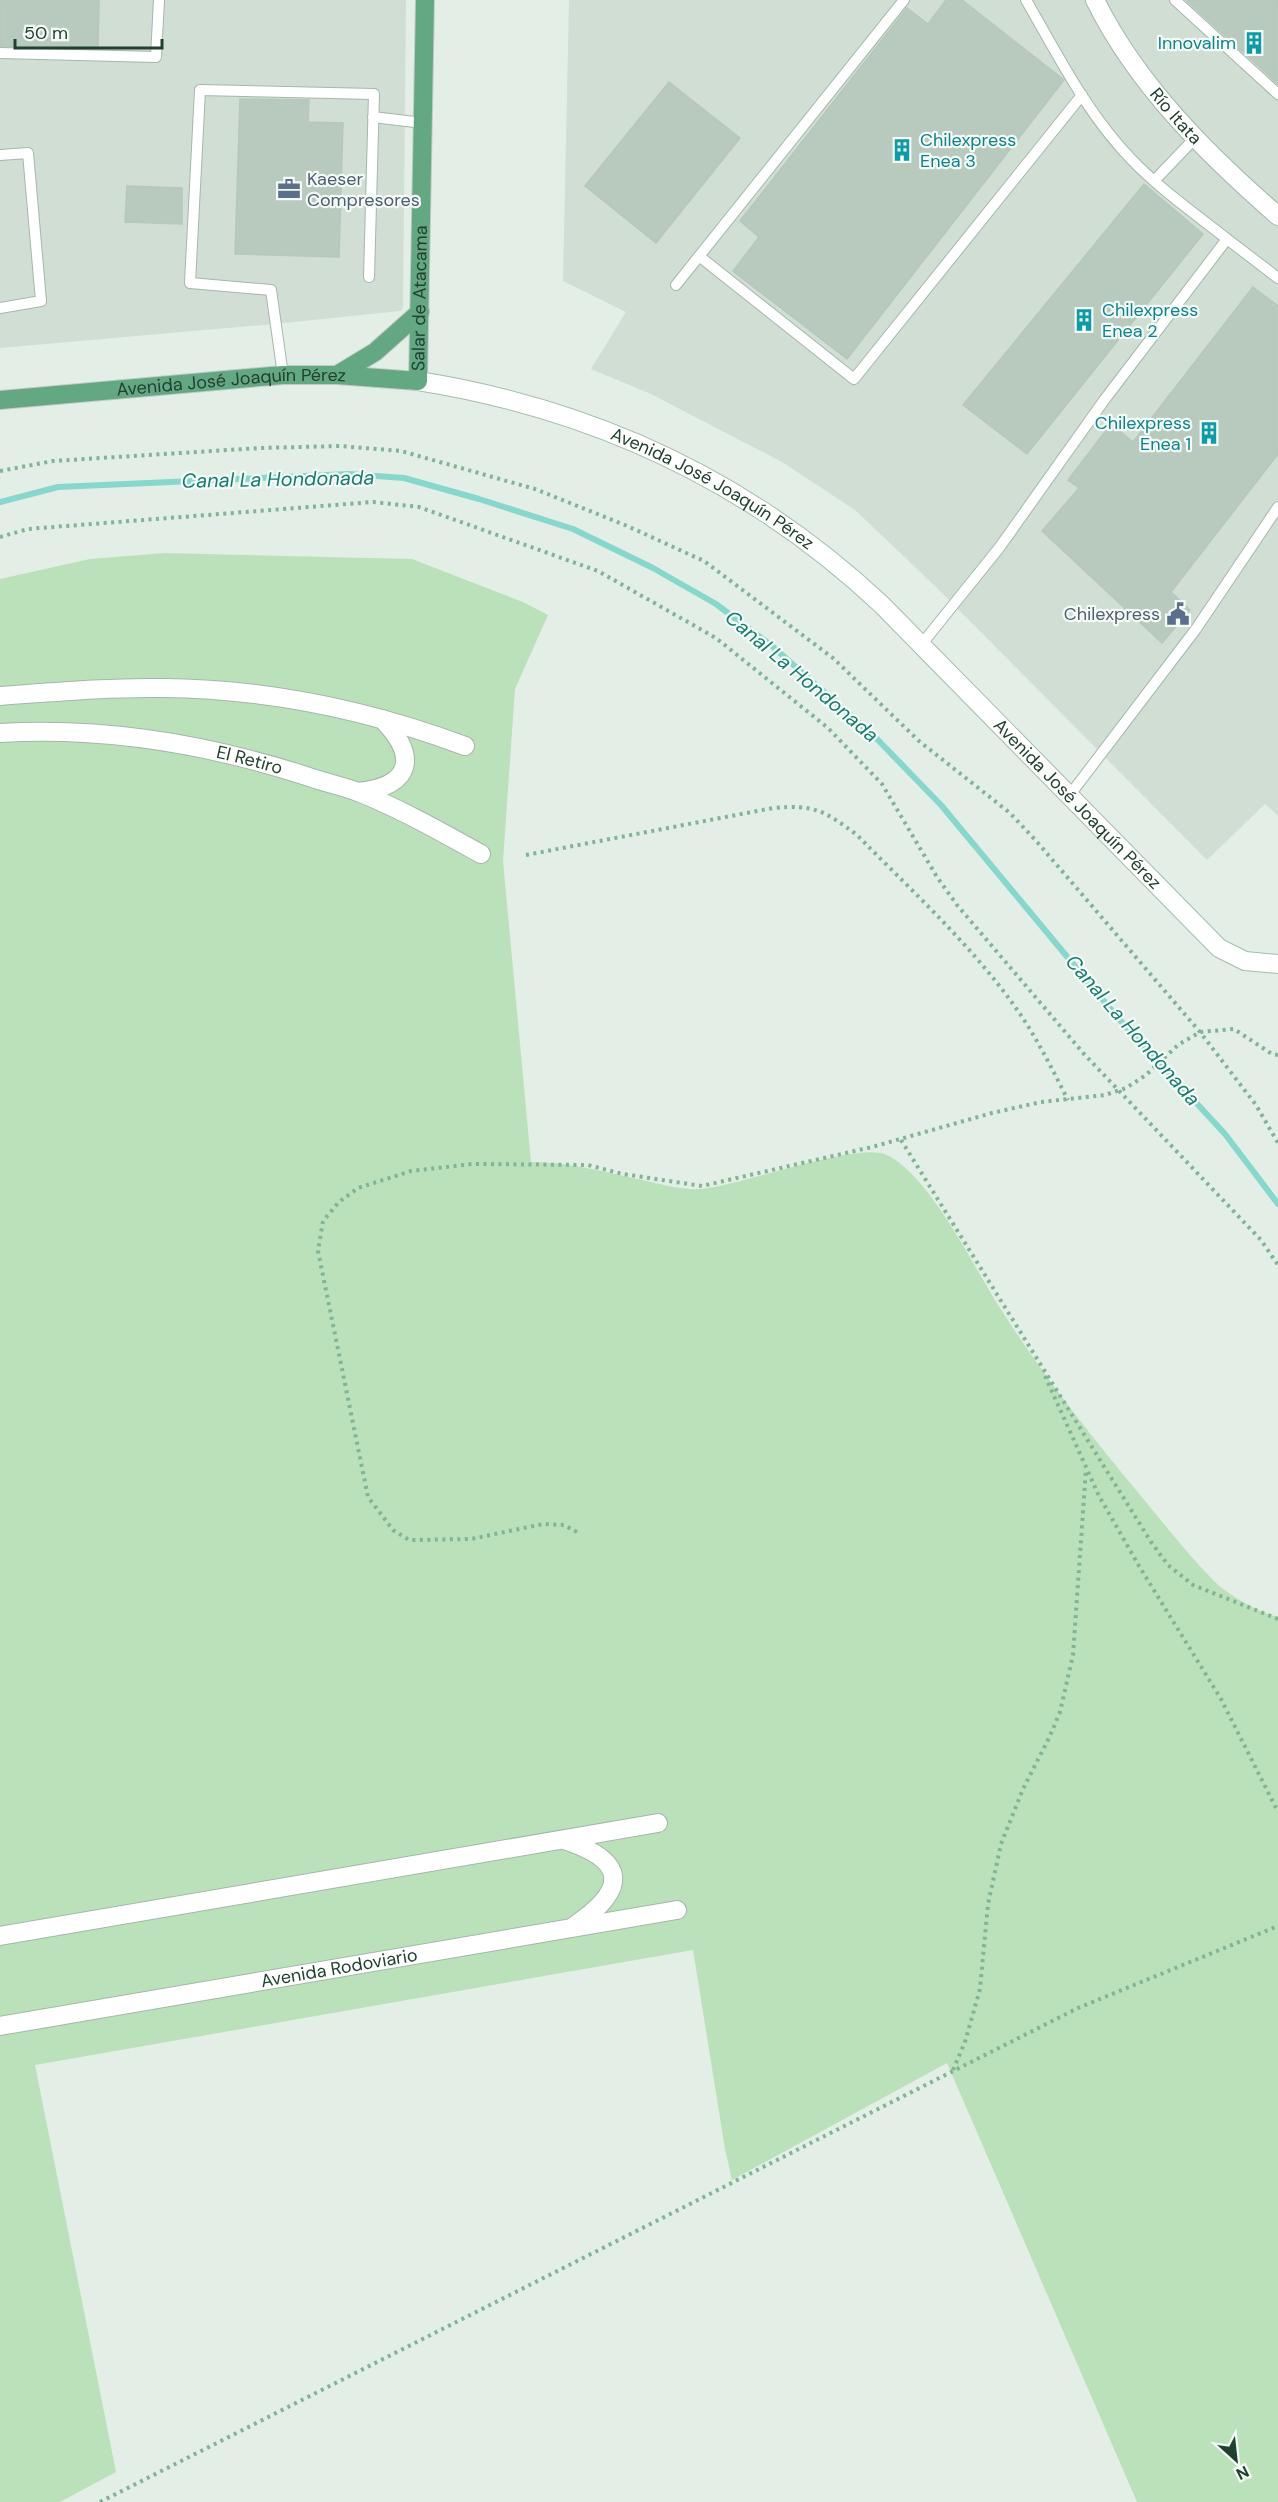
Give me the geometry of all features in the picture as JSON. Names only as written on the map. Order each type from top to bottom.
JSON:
[{"type":"main road","name":"Salar de Atacama","points":[[418,381],[425,0]]},
{"type":"main road","points":[[337,375],[375,352],[420,312]]},
{"type":"main road","name":"Avenida José Joaquín Pérez","points":[[0,400],[283,375],[337,375],[418,381]]},
{"type":"street","name":"Río Itata","points":[[1095,0],[1115,37],[1146,81],[1196,137],[1278,216]]},
{"type":"street","name":"Avenida José Joaquín Pérez","points":[[418,381],[457,387],[533,405],[607,430],[679,462],[751,503],[812,545],[861,585],[1219,948],[1236,958],[1271,964]]},
{"type":"street","points":[[0,696],[120,688],[209,690],[297,699],[380,718],[465,746]]},
{"type":"street","points":[[358,792],[385,785],[396,778],[404,768],[406,760],[402,743],[380,718]]},
{"type":"street","name":"El Retiro","points":[[0,734],[105,734],[182,743],[265,762],[358,792],[420,821],[481,854]]},
{"type":"street","points":[[0,1936],[658,1823]]},
{"type":"street","points":[[563,1840],[578,1844],[600,1856],[611,1867],[615,1878],[613,1887],[601,1904],[573,1927]]},
{"type":"street","name":"Avenida Rodoviario","points":[[0,2026],[677,1910]]},
{"type":"lane","points":[[0,53],[156,57],[159,0]]},
{"type":"lane","points":[[676,285],[904,0]]},
{"type":"lane","points":[[1026,0],[1082,95],[1113,139],[1154,181],[1278,278]]},
{"type":"lane","points":[[1175,0],[1278,94]]},
{"type":"lane","points":[[283,375],[271,290],[190,283],[200,90],[374,94],[369,277]]},
{"type":"lane","points":[[699,256],[854,379],[1082,95]]},
{"type":"lane","points":[[373,117],[423,123]]},
{"type":"lane","points":[[1154,181],[1196,137]]},
{"type":"lane","points":[[0,155],[28,153],[41,301],[0,308]]},
{"type":"lane","points":[[921,645],[999,548],[1105,399],[1227,239]]},
{"type":"lane","points":[[1069,796],[1196,629],[1278,507]]},
{"type":"path","points":[[0,471],[53,460],[260,448],[340,446],[400,451],[535,489],[694,556],[833,658],[919,741],[1010,813],[1075,885],[1200,1032],[1256,1105],[1278,1143]]},
{"type":"path","points":[[0,537],[28,529],[373,502],[420,507],[598,571],[716,638],[828,728],[882,784],[937,877],[957,905],[1084,1054],[1261,1240],[1278,1265]]},
{"type":"path","points":[[526,855],[773,808],[795,806],[818,809],[857,835],[983,966],[1012,1003],[1040,1045],[1068,1100]]},
{"type":"path","points":[[577,1532],[564,1525],[543,1524],[471,1539],[409,1540],[393,1530],[368,1497],[318,1251],[323,1221],[339,1202],[358,1188],[411,1171],[472,1164],[588,1165],[623,1174],[702,1186],[901,1139],[992,1113],[1041,1102],[1106,1095],[1146,1075],[1178,1045],[1200,1032],[1234,1029],[1272,1054],[1278,1055]]},
{"type":"path","points":[[901,1139],[1151,1542],[1168,1565],[1193,1585],[1278,1619]]},
{"type":"path","points":[[1041,1366],[1086,1469],[1138,1566],[1221,1700],[1278,1812]]},
{"type":"path","points":[[953,2071],[965,2042],[980,1989],[988,1904],[1001,1844],[1023,1790],[1053,1729],[1068,1684],[1073,1655],[1086,1469]]},
{"type":"path","points":[[100,2502],[1078,2008],[1278,1926]]},
{"type":"shaded area","points":[[0,0],[406,0],[403,308],[400,311],[284,323],[0,348]]},
{"type":"shaded area","points":[[569,0],[1278,0],[1278,816],[1265,804],[1207,860],[936,587],[855,510],[782,462],[651,394],[591,369],[626,312],[563,281]]},
{"type":"green space","points":[[165,553],[412,559],[523,602],[548,615],[515,689],[503,861],[531,1162],[575,1166],[673,1187],[700,1189],[851,1154],[872,1152],[887,1155],[903,1166],[935,1202],[1000,1308],[1050,1381],[1085,1428],[1177,1540],[1220,1587],[1254,1608],[1278,1617],[1278,2502],[1137,2502],[947,2063],[732,2180],[693,1950],[35,2065],[116,2472],[60,2502],[0,2502],[0,579],[90,559]]},
{"type":"building","points":[[0,0],[99,0],[98,48],[0,46]]},
{"type":"building","name":"Chilexpress Enea 3","points":[[946,0],[962,0],[1064,80],[847,359],[733,271],[759,237],[740,221],[907,8],[928,24]]},
{"type":"building","name":"Innovalim","points":[[1186,0],[1278,0],[1278,84]]},
{"type":"building","points":[[669,82],[740,138],[656,243],[585,186]]},
{"type":"building","name":"Kaeser Compresores","points":[[240,99],[309,100],[308,122],[343,123],[339,257],[235,254]]},
{"type":"building","name":"Chilexpress Enea 2","points":[[1144,184],[1203,234],[1027,454],[963,405]]},
{"type":"building","points":[[127,186],[182,188],[182,224],[125,222]]},
{"type":"building","name":"Chilexpress Enea 1","points":[[1253,287],[1278,306],[1278,454],[1171,592],[1190,610],[1162,643],[1042,531],[1079,488],[1068,480],[1111,424],[1133,442]]},
{"type":"waterway","name":"Canal La Hondonada","points":[[0,502],[58,487],[349,474],[404,478],[573,529],[653,568],[716,604],[772,646],[876,738],[941,805],[1118,1018],[1225,1134],[1278,1204]]},
{"type":"place","name":"Innovalim","points":[[1254,43]]},
{"type":"place","name":"Chilexpress Enea 3","points":[[902,150]]},
{"type":"place","name":"Kaeser Compresores","points":[[289,189]]},
{"type":"place","name":"Chilexpress Enea 2","points":[[1084,320]]},
{"type":"place","name":"Chilexpress Enea 1","points":[[1209,433]]},
{"type":"place","name":"Chilexpress","points":[[1178,614]]}]
